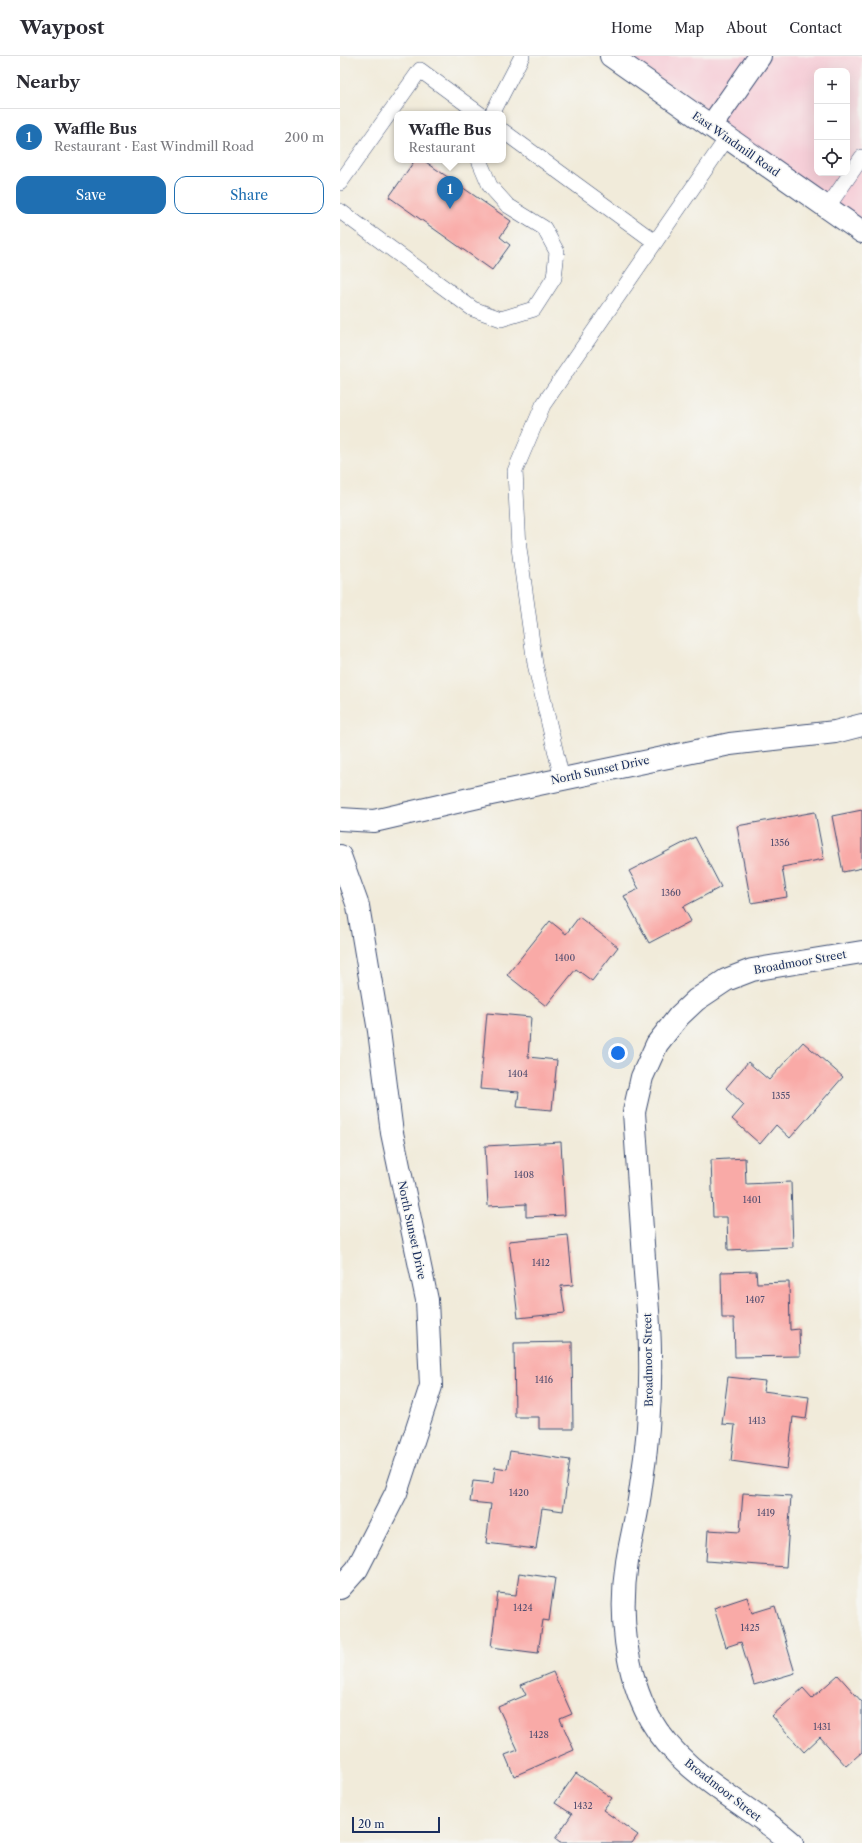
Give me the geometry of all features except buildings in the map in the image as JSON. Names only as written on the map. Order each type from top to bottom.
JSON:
[{"type":"street","name":"East Windmill Road","points":[[610,56],[862,232]]},
{"type":"street","points":[[719,132],[760,56]]},
{"type":"street","name":"North Sunset Drive","points":[[340,819],[374,821],[562,779],[730,744],[835,732],[862,725]]},
{"type":"street","name":"North Sunset Drive","points":[[340,856],[358,906],[380,1031],[392,1133],[427,1300],[432,1386],[396,1493],[357,1569],[340,1588]]},
{"type":"street","name":"Broadmoor Street","points":[[792,1843],[689,1765],[662,1737],[650,1719],[640,1699],[634,1679],[625,1634],[624,1591],[627,1562],[645,1464],[649,1415],[650,1353],[634,1112],[642,1077],[657,1044],[679,1016],[696,1000],[726,980],[752,970],[862,952]]},
{"type":"lane","points":[[494,111],[522,56]]},
{"type":"lane","points":[[340,183],[420,70],[476,111]]},
{"type":"lane","points":[[562,779],[535,664],[519,548],[514,471],[542,405],[655,242],[719,132]]},
{"type":"lane","points":[[506,133],[655,242]]},
{"type":"lane","points":[[828,208],[862,157]]},
{"type":"lane","points":[[340,211],[473,309],[501,319],[534,309],[554,278],[557,252],[544,228],[507,205],[490,186],[481,163]]},
{"type":"shaded area","points":[[629,56],[862,56],[862,226]]},
{"type":"place","name":"Waffle Bus","points":[[450,209]]}]
